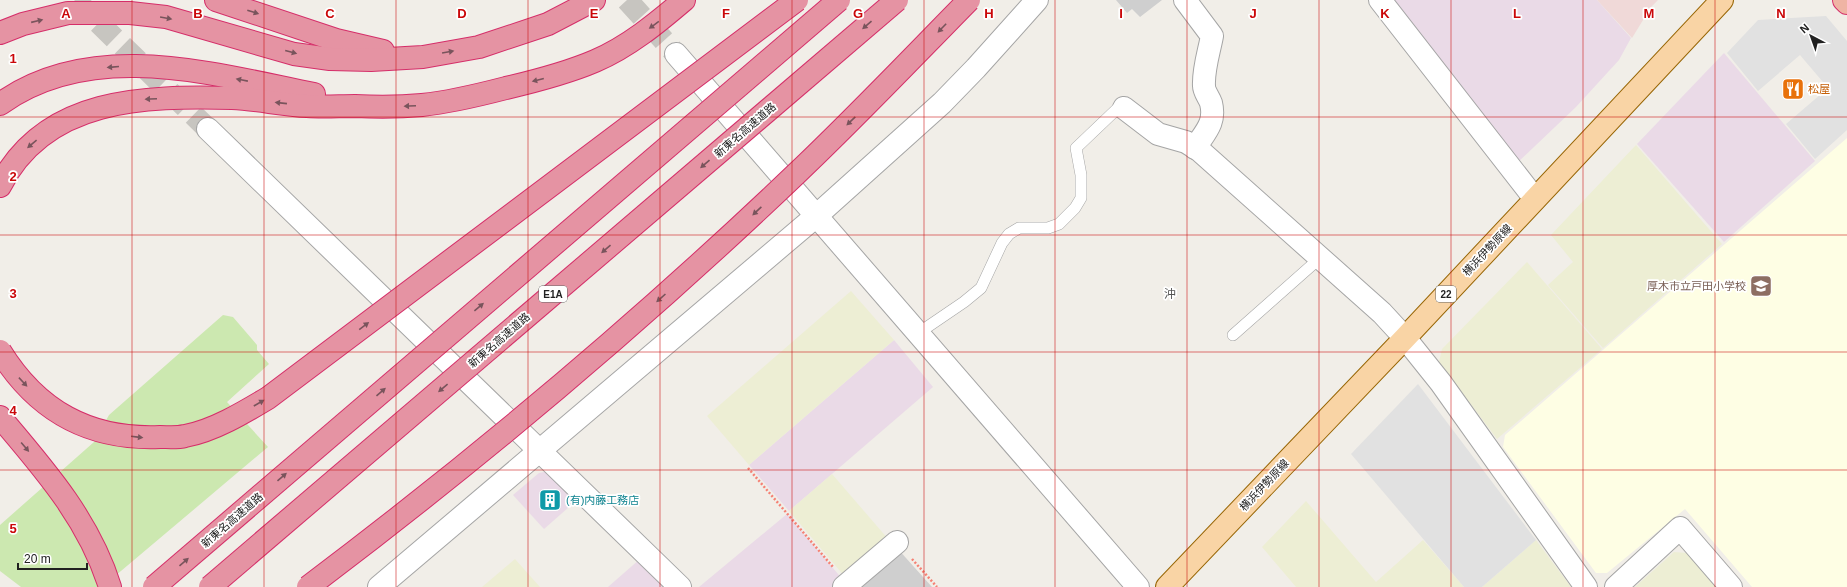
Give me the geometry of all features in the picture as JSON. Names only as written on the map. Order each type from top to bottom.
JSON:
[{"type":"highway","points":[[216,0],[336,40],[378,51],[423,57]]},
{"type":"highway","points":[[0,33],[23,24],[68,13],[130,13],[166,17],[294,54],[330,59],[371,60],[423,57],[479,47],[548,24],[594,0]]},
{"type":"highway","points":[[0,186],[24,151],[50,129],[80,114],[112,104],[147,99],[233,98],[307,106],[376,106],[422,105],[472,97],[554,76],[596,61],[632,41],[664,18],[684,0]]},
{"type":"highway","points":[[0,351],[13,372],[38,398],[68,419],[104,433],[145,438],[185,436],[225,422],[268,398],[797,0]]},
{"type":"highway","name":"新東名高速道路","points":[[154,587],[839,0]]},
{"type":"highway","name":"新東名高速道路","points":[[210,587],[897,0]]},
{"type":"highway","points":[[308,587],[400,518],[648,310],[802,168],[868,104],[969,0]]},
{"type":"highway","points":[[1844,0],[1847,3]]},
{"type":"highway","points":[[0,104],[15,93],[68,73],[126,66],[160,67],[207,73],[376,106]]},
{"type":"highway","points":[[0,417],[72,507],[94,544],[103,564],[110,587]]},
{"type":"main road","name":"横浜伊勢原線","points":[[1167,587],[1405,338],[1722,0]]},
{"type":"street","points":[[379,587],[815,217],[942,103],[976,68],[1037,0]]},
{"type":"street","points":[[1185,0],[1212,36],[1204,77],[1204,88],[1209,98],[1213,120],[1195,148]]},
{"type":"street","points":[[1380,0],[1535,198]]},
{"type":"street","points":[[676,54],[815,217],[1138,587]]},
{"type":"street","points":[[1124,108],[1158,134],[1186,142],[1195,148],[1382,313],[1405,338],[1441,383],[1586,587]]},
{"type":"street","points":[[208,129],[680,587]]},
{"type":"street","points":[[1616,587],[1680,528],[1731,587]]},
{"type":"street","points":[[846,585],[897,542]]},
{"type":"lane","points":[[917,334],[964,302],[981,288],[1002,243],[1009,234],[1019,228],[1048,228],[1058,224],[1075,208],[1081,198],[1082,175],[1076,148],[1118,108],[1124,108]]},
{"type":"lane","points":[[1233,335],[1320,258]]},
{"type":"path","points":[[748,468],[846,585]]},
{"type":"path","points":[[897,542],[937,587]]},
{"type":"shaded area","points":[[1116,0],[1162,0],[1140,17],[1132,9],[1127,13]]},
{"type":"shaded area","points":[[1388,0],[1597,0],[1631,38],[1619,60],[1576,107],[1516,164]]},
{"type":"shaded area","points":[[1597,0],[1658,0],[1651,7],[1632,38]]},
{"type":"shaded area","points":[[1826,16],[1847,41],[1847,130],[1815,159],[1786,124],[1828,88],[1800,55],[1758,91],[1727,53],[1758,20]]},
{"type":"shaded area","points":[[1724,53],[1815,161],[1724,242],[1637,144]]},
{"type":"shaded area","name":"厚木市立戸田小学校","points":[[1847,138],[1847,587],[1752,587],[1685,509],[1607,573],[1596,573],[1503,447],[1505,435]]},
{"type":"shaded area","points":[[1636,145],[1722,244],[1603,348],[1548,285],[1573,262],[1551,235]]},
{"type":"shaded area","points":[[1527,262],[1602,349],[1497,439],[1439,362],[1442,349]]},
{"type":"shaded area","points":[[851,291],[894,340],[749,465],[707,416]]},
{"type":"shaded area","points":[[894,340],[933,387],[789,511],[749,465]]},
{"type":"shaded area","points":[[1418,384],[1536,540],[1482,587],[1464,587],[1351,454]]},
{"type":"shaded area","points":[[549,471],[578,499],[544,529],[513,495],[539,473]]},
{"type":"shaded area","points":[[832,474],[889,540],[846,578],[789,511]]},
{"type":"shaded area","points":[[1306,501],[1376,582],[1423,540],[1464,587],[1296,587],[1262,547]]},
{"type":"shaded area","points":[[787,514],[844,581],[837,587],[699,587]]},
{"type":"shaded area","points":[[1536,540],[1571,587],[1482,587]]},
{"type":"shaded area","points":[[897,548],[932,587],[852,587]]},
{"type":"shaded area","points":[[1674,552],[1687,553],[1716,587],[1635,587]]},
{"type":"shaded area","points":[[515,559],[540,587],[482,587]]},
{"type":"shaded area","points":[[640,559],[669,587],[608,587]]},
{"type":"green space","points":[[223,315],[233,317],[257,345],[257,350],[269,364],[227,402],[268,447],[102,587],[21,587],[0,571],[0,525],[94,442],[109,415]]},
{"type":"tunnel","points":[[75,0],[208,129]]},
{"type":"tunnel","points":[[627,0],[676,54]]},
{"type":"place","name":"松屋","points":[[1793,89]]},
{"type":"place","name":"厚木市立戸田小学校","points":[[1761,286]]},
{"type":"place","name":"(有)内藤工務店","points":[[550,500]]},
{"type":"district","name":"沖","points":[[1170,294]]}]
